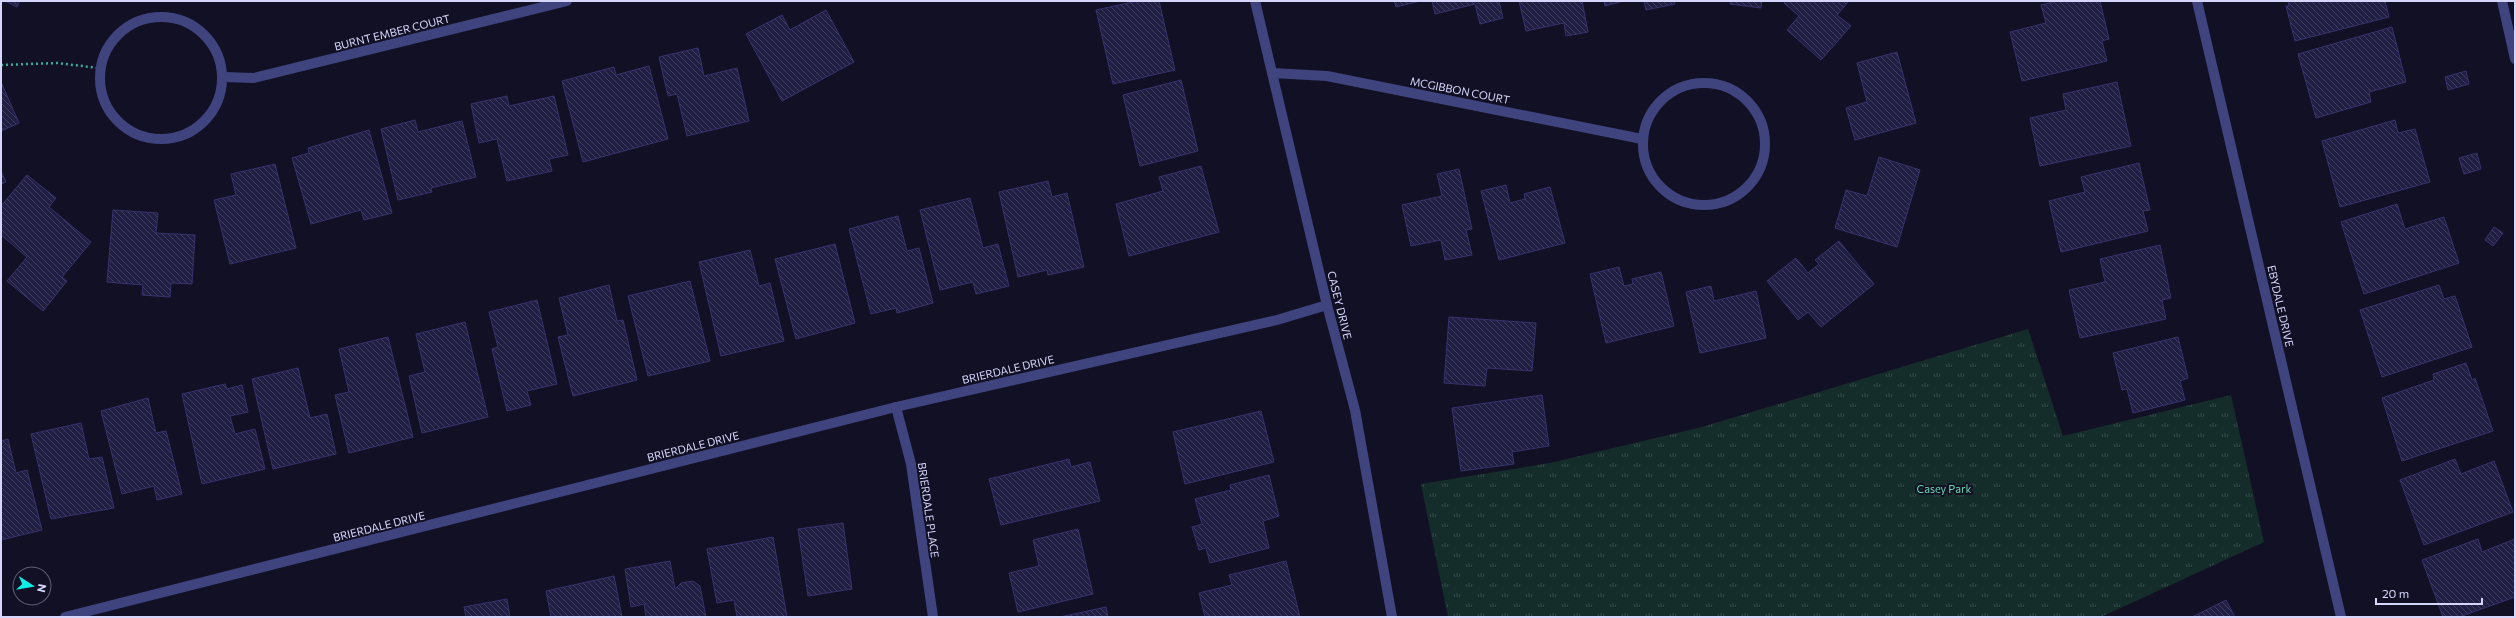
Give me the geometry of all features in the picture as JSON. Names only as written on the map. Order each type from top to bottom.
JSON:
[{"type":"street","name":"BURNT EMBER COURT","points":[[222,77],[254,78],[567,1]]},
{"type":"street","name":"CASEY DRIVE","points":[[1255,1],[1327,305],[1355,410],[1392,617]]},
{"type":"street","name":"EBYDALE DRIVE","points":[[2197,1],[2341,617]]},
{"type":"street","points":[[2502,1],[2515,59]]},
{"type":"street","points":[[152,16],[173,17],[194,26],[210,40],[219,56],[222,77],[220,96],[210,115],[188,134],[167,140],[144,138],[124,129],[105,106],[100,90],[100,68],[109,44],[123,28],[152,16]]},
{"type":"street","name":"MCGIBBON COURT","points":[[1272,73],[1327,76],[1642,139]]},
{"type":"street","points":[[1706,81],[1726,86],[1746,97],[1759,114],[1766,144],[1762,166],[1749,186],[1731,199],[1710,205],[1688,204],[1669,195],[1658,185],[1644,160],[1642,139],[1647,118],[1660,100],[1677,87],[1706,81]]},
{"type":"street","name":"BRIERDALE DRIVE","points":[[69,617],[896,407],[1277,320],[1327,305]]},
{"type":"street","name":"BRIERDALE PLACE","points":[[896,407],[911,464],[933,617]]},
{"type":"path","points":[[1,65],[57,63],[100,68]]},
{"type":"green space","name":"Casey Park","points":[[2028,329],[2063,436],[2231,395],[2264,542],[2101,617],[1448,617],[1421,484],[1550,463],[1702,427]]},
{"type":"building","points":[[5,1],[20,1],[17,7]]},
{"type":"building","points":[[1137,1],[1159,1],[1175,70],[1113,84],[1096,10]]},
{"type":"building","points":[[1394,1],[1420,1],[1396,7]]},
{"type":"building","points":[[1432,1],[1499,1],[1503,18],[1480,24],[1475,4],[1435,14]]},
{"type":"building","points":[[1519,1],[1582,1],[1588,32],[1566,36],[1564,23],[1526,31]]},
{"type":"building","points":[[1604,1],[1624,1],[1605,6]]},
{"type":"building","points":[[1644,1],[1674,1],[1675,4],[1646,10]]},
{"type":"building","points":[[1731,1],[1762,1],[1761,8],[1730,4]]},
{"type":"building","points":[[1786,1],[1849,1],[1837,15],[1851,26],[1821,60],[1787,30],[1799,16],[1784,3]]},
{"type":"building","points":[[2057,1],[2100,1],[2109,39],[2102,41],[2107,61],[2022,81],[2010,32],[2046,23],[2041,5]]},
{"type":"building","points":[[2288,1],[2385,1],[2389,17],[2295,41],[2286,6],[2289,6]]},
{"type":"building","points":[[826,10],[854,62],[782,101],[746,34],[782,15],[790,30]]},
{"type":"building","points":[[2392,27],[2406,82],[2369,92],[2371,102],[2316,118],[2298,54]]},
{"type":"building","points":[[698,48],[704,76],[737,68],[749,121],[687,136],[677,94],[668,96],[659,57]]},
{"type":"building","points":[[1897,52],[1916,123],[1855,140],[1846,108],[1867,102],[1857,63]]},
{"type":"building","points":[[649,66],[668,139],[583,162],[562,81],[614,67],[616,75]]},
{"type":"building","points":[[2466,71],[2469,84],[2448,90],[2445,77]]},
{"type":"building","points":[[1181,80],[1198,151],[1140,166],[1123,95]]},
{"type":"building","points":[[1,82],[19,123],[1,131]]},
{"type":"building","points":[[2117,82],[2131,146],[2040,166],[2030,118],[2066,110],[2063,94]]},
{"type":"building","points":[[507,96],[509,106],[554,96],[568,155],[549,159],[552,171],[507,181],[497,139],[479,143],[471,104]]},
{"type":"building","points":[[415,120],[418,132],[462,121],[476,177],[431,188],[432,192],[398,200],[381,129]]},
{"type":"building","points":[[2395,120],[2398,133],[2415,129],[2430,182],[2340,207],[2322,141]]},
{"type":"building","points":[[369,130],[392,213],[364,220],[361,210],[311,224],[292,158],[309,153],[308,148]]},
{"type":"building","points":[[2477,153],[2481,169],[2464,174],[2459,158]]},
{"type":"building","points":[[1879,157],[1920,170],[1897,247],[1835,228],[1846,190],[1867,196]]},
{"type":"building","points":[[2139,163],[2150,210],[2143,211],[2148,231],[2061,252],[2049,201],[2085,192],[2081,177]]},
{"type":"building","points":[[275,164],[296,248],[230,264],[214,200],[236,195],[231,174]]},
{"type":"building","points":[[1201,166],[1219,232],[1129,256],[1116,204],[1163,191],[1159,177]]},
{"type":"building","points":[[1459,169],[1472,229],[1466,230],[1472,255],[1445,260],[1441,240],[1411,246],[1402,205],[1442,196],[1437,174]]},
{"type":"building","points":[[1,171],[6,182],[1,184]]},
{"type":"building","points":[[27,175],[56,198],[49,207],[91,242],[62,277],[67,281],[43,311],[7,281],[27,257],[1,235],[1,206]]},
{"type":"building","points":[[1048,181],[1052,197],[1067,193],[1084,267],[1048,275],[1047,270],[1018,277],[999,192]]},
{"type":"building","points":[[1506,185],[1510,203],[1525,199],[1524,194],[1550,187],[1565,243],[1499,260],[1481,191]]},
{"type":"building","points":[[970,198],[983,248],[998,244],[1009,286],[976,294],[973,282],[940,290],[920,210]]},
{"type":"building","points":[[2397,204],[2405,229],[2444,217],[2459,263],[2364,294],[2341,222]]},
{"type":"building","points":[[113,210],[158,213],[156,233],[195,235],[192,284],[171,283],[170,297],[142,295],[143,285],[107,282]]},
{"type":"building","points":[[898,216],[907,251],[919,248],[933,303],[897,313],[896,308],[871,314],[849,229]]},
{"type":"building","points":[[2494,227],[2503,233],[2493,246],[2485,240]]},
{"type":"building","points":[[1839,241],[1874,284],[1821,327],[1808,312],[1798,320],[1767,281],[1796,258],[1808,273],[1819,264],[1815,260]]},
{"type":"building","points":[[835,244],[855,323],[796,339],[775,259]]},
{"type":"building","points":[[2160,245],[2171,298],[2162,300],[2166,319],[2080,338],[2069,290],[2105,282],[2100,259]]},
{"type":"building","points":[[750,250],[759,286],[770,283],[784,341],[721,356],[699,262]]},
{"type":"building","points":[[1619,267],[1624,286],[1633,284],[1632,279],[1661,272],[1674,326],[1606,343],[1590,274]]},
{"type":"building","points":[[690,281],[710,361],[648,376],[628,296]]},
{"type":"building","points":[[609,285],[617,321],[623,320],[637,380],[573,396],[558,337],[568,335],[559,298]]},
{"type":"building","points":[[2439,285],[2444,299],[2455,296],[2472,347],[2382,377],[2360,310]]},
{"type":"building","points":[[1711,286],[1714,301],[1756,291],[1766,338],[1700,353],[1686,292]]},
{"type":"building","points":[[537,300],[557,384],[527,391],[531,405],[507,411],[492,349],[498,347],[489,312]]},
{"type":"building","points":[[1449,317],[1536,323],[1532,371],[1487,368],[1485,386],[1444,383]]},
{"type":"building","points":[[465,322],[488,417],[422,433],[409,376],[425,372],[416,334]]},
{"type":"building","points":[[388,337],[413,437],[349,453],[335,395],[349,392],[339,349]]},
{"type":"building","points":[[2178,337],[2188,378],[2180,381],[2185,400],[2133,413],[2127,389],[2122,390],[2113,353]]},
{"type":"building","points":[[2466,363],[2472,380],[2475,378],[2493,431],[2402,461],[2382,398],[2434,380],[2433,374]]},
{"type":"building","points":[[298,368],[310,418],[327,414],[336,454],[273,469],[252,379]]},
{"type":"building","points":[[225,384],[227,389],[242,385],[248,412],[230,416],[235,434],[255,429],[265,469],[202,484],[182,394]]},
{"type":"building","points":[[1542,395],[1549,446],[1512,452],[1514,464],[1461,471],[1452,408]]},
{"type":"building","points":[[148,398],[156,433],[166,431],[182,494],[157,500],[154,486],[122,494],[101,411]]},
{"type":"building","points":[[1261,411],[1274,462],[1185,484],[1173,432]]},
{"type":"building","points":[[81,423],[89,459],[102,457],[114,508],[51,519],[31,434]]},
{"type":"building","points":[[8,439],[16,473],[27,470],[42,530],[1,540],[1,441]]},
{"type":"building","points":[[1069,459],[1071,467],[1090,462],[1100,501],[1001,525],[989,479]]},
{"type":"building","points":[[2455,459],[2461,474],[2494,461],[2513,512],[2424,545],[2400,480]]},
{"type":"building","points":[[1269,475],[1279,516],[1263,521],[1269,548],[1210,563],[1206,548],[1199,550],[1192,527],[1202,524],[1195,499],[1231,490],[1230,485]]},
{"type":"building","points":[[843,523],[852,589],[808,596],[798,529]]},
{"type":"building","points":[[1078,529],[1093,594],[1018,612],[1009,573],[1039,566],[1033,540]]},
{"type":"building","points":[[773,537],[787,617],[737,617],[734,600],[717,603],[707,549]]},
{"type":"building","points":[[2478,539],[2482,552],[2515,539],[2515,597],[2459,617],[2443,617],[2422,560]]},
{"type":"building","points":[[670,561],[675,589],[681,583],[693,581],[700,586],[706,617],[646,617],[644,604],[631,607],[625,569]]},
{"type":"building","points":[[1286,561],[1300,617],[1205,617],[1199,593],[1232,585],[1229,575]]},
{"type":"building","points":[[614,576],[622,617],[551,617],[546,591]]},
{"type":"building","points":[[507,599],[510,617],[466,617],[464,607]]},
{"type":"building","points":[[2226,600],[2235,617],[2192,617]]},
{"type":"building","points":[[1106,607],[1108,617],[1060,617]]}]
